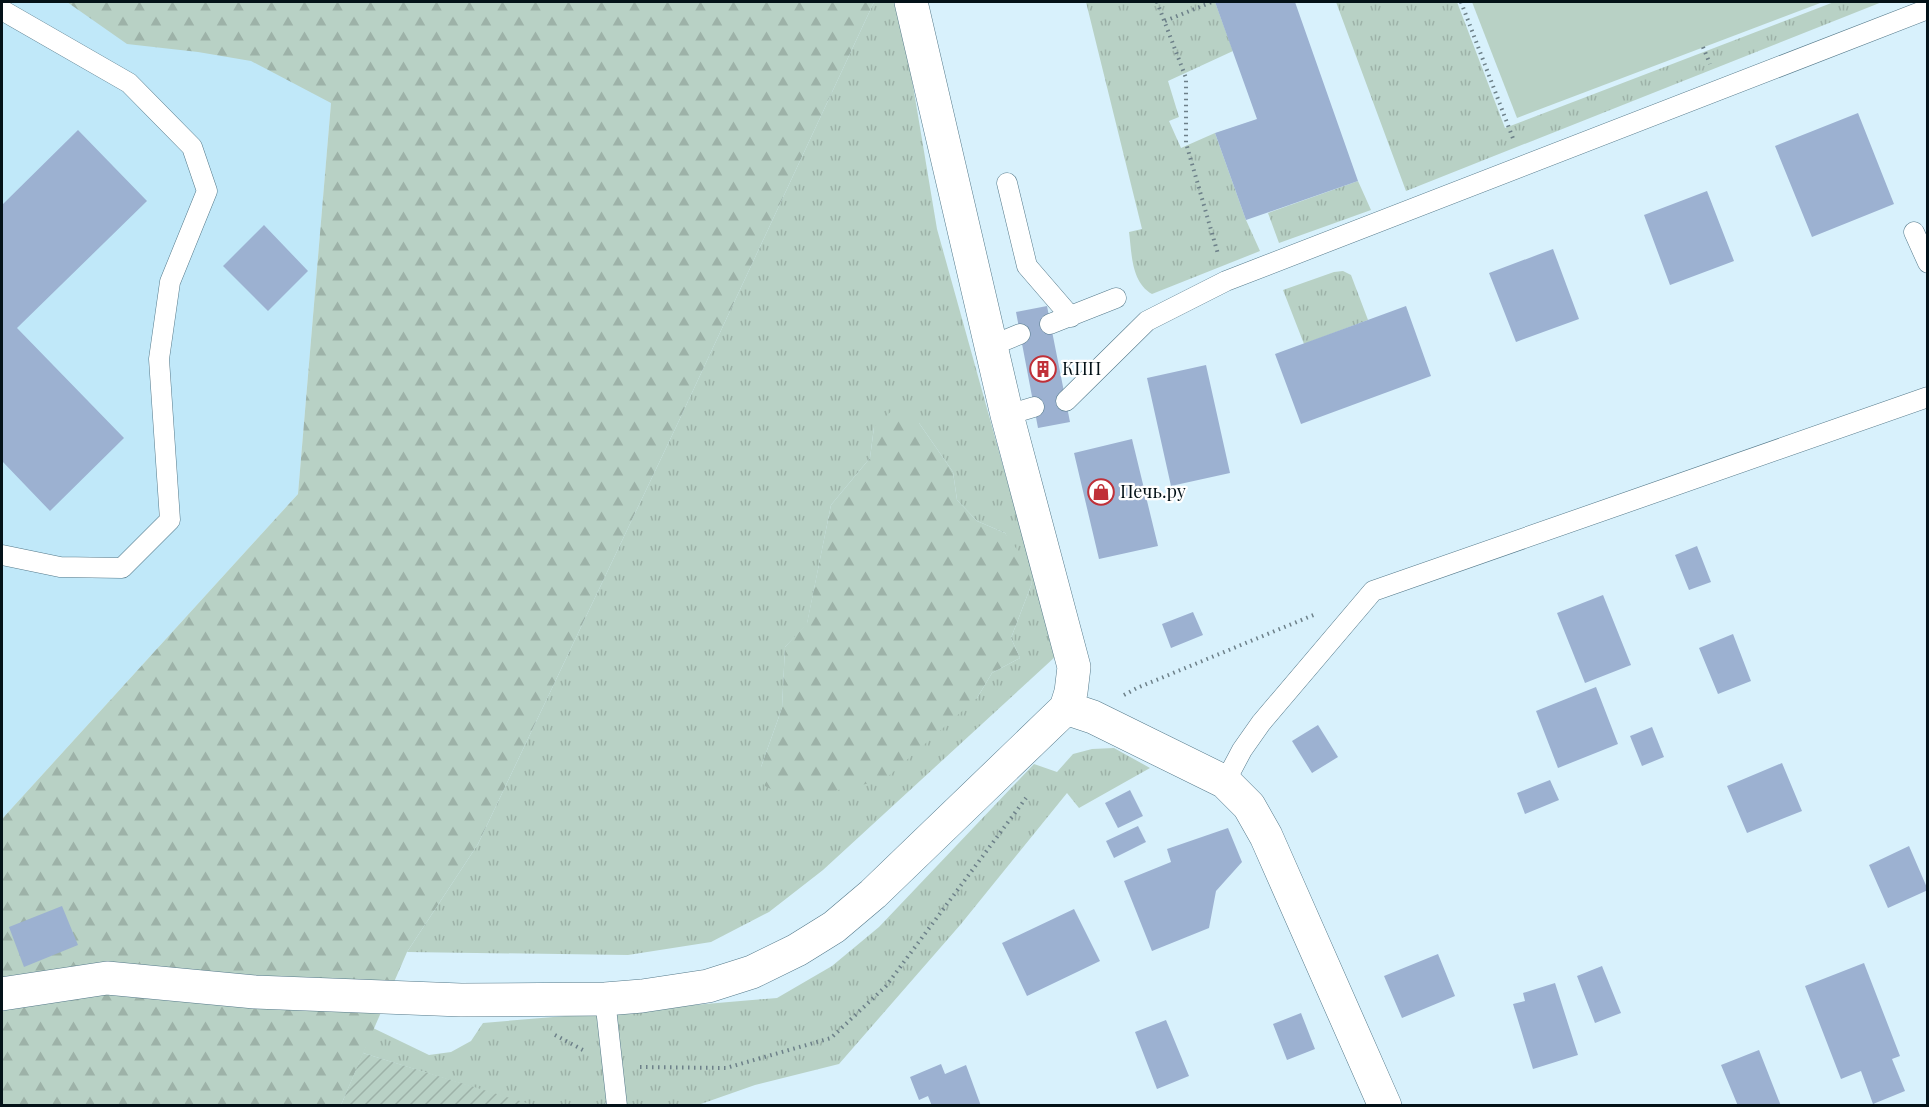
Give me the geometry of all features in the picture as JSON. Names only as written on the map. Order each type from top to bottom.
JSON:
[{"type":"street","points":[[2,994],[107,978],[255,992],[461,1000],[605,999],[708,986],[752,972],[797,950],[834,927],[873,894],[1066,708],[1071,692],[1074,667],[1006,340],[911,2]]},
{"type":"street","points":[[1066,708],[1103,722],[1225,782],[1249,806],[1266,836],[1385,1106]]},
{"type":"lane","points":[[1066,401],[1147,321],[1226,281],[1928,9]]},
{"type":"lane","points":[[2,10],[129,83],[192,147],[207,191],[170,282],[159,359],[170,520],[122,568],[60,567],[2,555]]},
{"type":"lane","points":[[1007,183],[1027,266],[1071,317]]},
{"type":"lane","points":[[1914,232],[1928,263]]},
{"type":"lane","points":[[1050,324],[1116,297]]},
{"type":"lane","points":[[1225,782],[1242,750],[1261,723],[1372,591],[1928,397]]},
{"type":"lane","points":[[605,999],[617,1106]]},
{"type":"path","points":[[1157,2],[1186,78],[1186,143],[1226,281]]},
{"type":"path","points":[[1165,21],[1212,2]]},
{"type":"path","points":[[1461,2],[1523,166]]},
{"type":"path","points":[[1119,698],[1137,688],[1319,613]]},
{"type":"shaded area","points":[[2,2],[334,2],[331,103],[298,494],[2,819]]},
{"type":"green space","points":[[67,2],[874,2],[478,844],[407,952],[341,1105],[2,1105],[2,819],[298,494],[331,103],[251,61],[127,44]]},
{"type":"green space","points":[[874,2],[899,2],[937,229],[1056,656],[823,870],[769,912],[711,942],[628,955],[407,952],[478,844]],"holes":[[[919,423],[953,472],[957,500],[977,521],[1005,533],[1032,583],[1011,638],[1020,658],[992,673],[977,698],[761,767],[782,708],[785,647],[807,624],[831,505],[870,458],[874,427]]]},
{"type":"green space","points":[[1086,2],[1215,2],[1233,51],[1168,81],[1179,117],[1169,121],[1181,148],[1215,133],[1246,220],[1260,251],[1152,294],[1140,282],[1132,258],[1129,232],[1142,229]]},
{"type":"green space","points":[[1336,2],[1457,2],[1505,128],[1834,2],[1882,2],[1406,191]]},
{"type":"green space","points":[[1472,2],[1823,2],[1517,118]]},
{"type":"green space","points":[[1358,181],[1371,210],[1279,243],[1268,213]]},
{"type":"green space","points":[[1343,271],[1351,275],[1368,320],[1304,344],[1283,290]]},
{"type":"green space","points":[[896,407],[919,423],[953,472],[957,500],[977,521],[1005,533],[1021,555],[1032,583],[1011,638],[1020,658],[992,673],[977,698],[884,780],[793,800],[765,786],[761,767],[782,708],[785,647],[807,623],[831,505],[870,458],[874,427]]},
{"type":"green space","points":[[1114,748],[1150,768],[1079,808],[1067,793],[961,924],[839,1064],[755,1085],[698,1105],[614,1106],[606,1102],[605,1105],[533,1106],[363,1053],[373,1028],[429,1055],[451,1052],[471,1041],[483,1023],[777,998],[832,966],[879,927],[1034,764],[1057,772],[1073,754],[1092,749]]},
{"type":"green space","points":[[363,1053],[533,1105],[341,1105]]},
{"type":"building","points":[[1215,2],[1295,2],[1358,181],[1246,220],[1215,133],[1257,119]]},
{"type":"building","points":[[1858,113],[1894,204],[1812,237],[1775,146]]},
{"type":"building","points":[[78,130],[147,201],[17,328],[124,438],[50,511],[2,461],[2,205]]},
{"type":"building","points":[[1707,191],[1734,261],[1670,285],[1644,215]]},
{"type":"building","points":[[264,225],[308,271],[268,311],[223,266]]},
{"type":"building","points":[[1553,249],[1579,319],[1516,342],[1489,273]]},
{"type":"building","name":"КПП","points":[[1047,306],[1070,422],[1038,428],[1016,312]]},
{"type":"building","points":[[1406,306],[1431,376],[1301,424],[1275,354]]},
{"type":"building","points":[[1206,365],[1230,473],[1171,486],[1147,378]]},
{"type":"building","points":[[1132,439],[1158,546],[1099,559],[1074,453]]},
{"type":"building","points":[[1697,546],[1711,582],[1689,590],[1675,555]]},
{"type":"building","points":[[1603,595],[1631,665],[1585,683],[1557,613]]},
{"type":"building","points":[[1193,612],[1203,635],[1171,648],[1162,624]]},
{"type":"building","points":[[1733,634],[1751,681],[1718,694],[1699,648]]},
{"type":"building","points":[[1596,687],[1618,744],[1558,768],[1536,711]]},
{"type":"building","points":[[1318,725],[1338,757],[1312,773],[1292,741]]},
{"type":"building","points":[[1652,727],[1664,757],[1642,766],[1630,736]]},
{"type":"building","points":[[1782,763],[1802,811],[1747,833],[1727,786]]},
{"type":"building","points":[[1550,780],[1559,800],[1525,814],[1517,793]]},
{"type":"building","points":[[1130,790],[1143,816],[1118,828],[1105,803]]},
{"type":"building","points":[[1138,826],[1146,842],[1114,858],[1106,841]]},
{"type":"building","points":[[1228,828],[1242,862],[1216,891],[1209,928],[1152,951],[1124,881],[1171,862],[1167,849]]},
{"type":"building","points":[[1909,846],[1928,890],[1888,908],[1869,865]]},
{"type":"building","points":[[62,906],[78,945],[24,967],[9,927]]},
{"type":"building","points":[[1074,909],[1100,961],[1027,996],[1002,943]]},
{"type":"building","points":[[1438,954],[1455,996],[1402,1018],[1384,976]]},
{"type":"building","points":[[1864,963],[1900,1056],[1892,1059],[1905,1091],[1873,1104],[1861,1071],[1841,1079],[1805,986]]},
{"type":"building","points":[[1602,966],[1621,1013],[1595,1023],[1577,976]]},
{"type":"building","points":[[1555,983],[1578,1055],[1533,1069],[1513,1004],[1525,1001],[1523,993]]},
{"type":"building","points":[[1301,1013],[1315,1049],[1287,1060],[1273,1024]]},
{"type":"building","points":[[1166,1020],[1189,1076],[1157,1089],[1135,1032]]},
{"type":"building","points":[[1759,1050],[1781,1106],[1738,1106],[1721,1065]]},
{"type":"building","points":[[941,1064],[945,1074],[966,1065],[981,1106],[932,1106],[928,1096],[919,1100],[910,1077]]},
{"type":"place","name":"КПП","points":[[1043,369]]},
{"type":"place","name":"Печь.ру","points":[[1101,492]]}]
